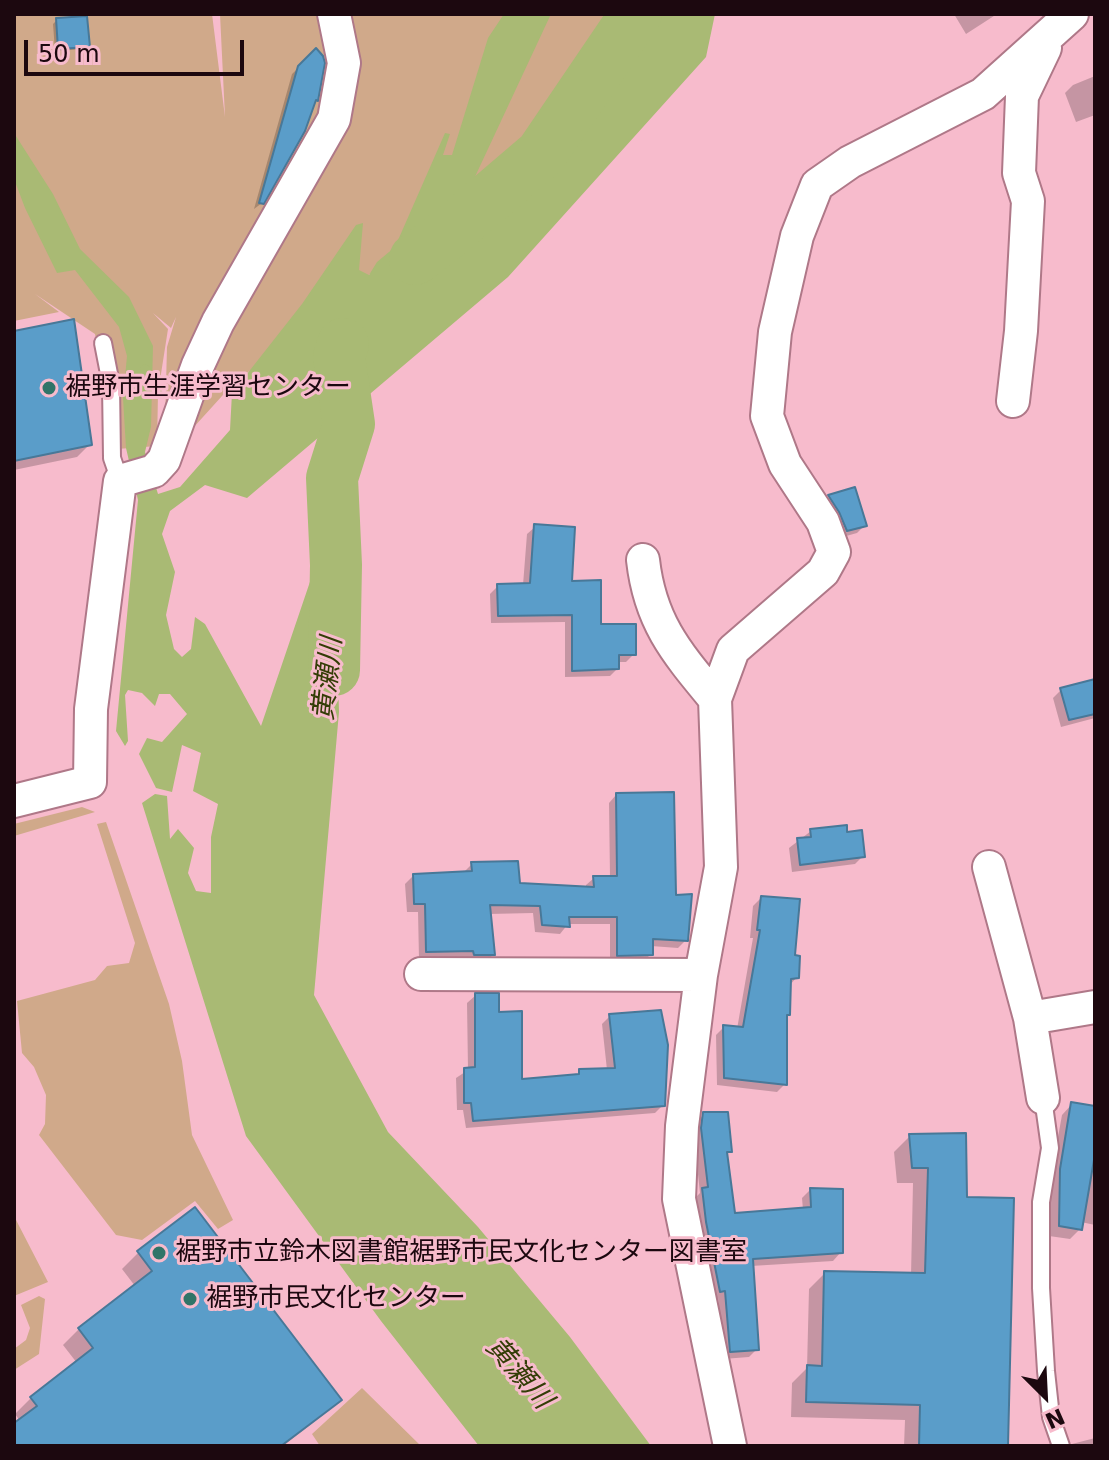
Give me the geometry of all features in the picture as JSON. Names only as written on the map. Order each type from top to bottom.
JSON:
[{"type":"street","points":[[14,801],[90,782],[91,709],[135,477],[164,460],[198,365],[218,322],[334,119],[344,63],[334,14]]},
{"type":"street","points":[[1013,401],[1021,331],[1028,201],[1019,173],[1022,96],[1062,24]]},
{"type":"street","points":[[730,1446],[679,1199],[682,1126],[701,975],[721,867],[715,699],[733,650],[823,572],[834,552],[823,522],[785,464],[767,416],[775,332],[797,236],[817,185],[850,162],[983,94],[1062,24]]},
{"type":"street","points":[[643,560],[645,579],[658,622],[675,651],[715,699]]},
{"type":"street","points":[[989,867],[1030,1018],[1043,1098]]},
{"type":"street","points":[[421,974],[701,975]]},
{"type":"street","points":[[1030,1018],[1095,1007]]},
{"type":"lane","points":[[103,343],[111,384],[112,458],[135,477]]},
{"type":"lane","points":[[1043,1098],[1050,1148],[1041,1202],[1041,1288],[1047,1386],[1051,1417],[1061,1446]]},
{"type":"shaded area","points":[[14,14],[212,14],[225,117],[220,14],[626,14],[584,90],[512,179],[460,208],[370,274],[232,385],[164,460],[167,347],[176,317],[171,328],[153,313],[168,329],[158,393],[157,446],[117,449],[95,334],[35,294],[59,312],[14,321]]},
{"type":"shaded area","points":[[82,807],[95,812],[14,836],[14,824]]},
{"type":"shaded area","points":[[106,822],[169,1004],[182,1061],[192,1135],[233,1220],[218,1229],[195,1201],[142,1240],[116,1235],[39,1135],[45,1124],[46,1095],[34,1067],[22,1053],[17,1001],[95,980],[107,966],[129,963],[135,943],[97,824]]},
{"type":"shaded area","points":[[14,1216],[48,1282],[14,1296]]},
{"type":"shaded area","points":[[39,1296],[45,1299],[39,1354],[14,1370],[14,1349],[26,1340],[30,1328],[21,1305]]},
{"type":"shaded area","points":[[362,1388],[421,1446],[320,1446],[312,1434]]},
{"type":"water","points":[[504,14],[551,14],[452,226],[530,175],[623,14],[715,14],[706,57],[508,277],[247,498],[205,485],[170,511],[162,534],[175,572],[166,615],[174,649],[182,657],[191,649],[195,617],[205,624],[261,726],[333,514],[339,712],[314,995],[388,1132],[478,1227],[570,1337],[651,1446],[479,1446],[381,1321],[246,1136],[142,803],[155,794],[167,796],[170,839],[178,829],[194,848],[188,873],[196,891],[211,893],[211,837],[218,804],[193,791],[201,753],[182,745],[172,792],[156,788],[139,754],[147,738],[162,742],[187,714],[170,694],[159,694],[155,706],[142,693],[128,690],[125,695],[128,741],[125,746],[116,731],[138,500],[126,448],[123,398],[127,356],[119,327],[75,270],[57,273],[14,179],[14,133],[53,194],[80,249],[129,297],[153,346],[151,427],[145,452],[158,494],[180,487],[230,430],[232,393],[302,304],[356,225],[363,223],[359,270],[369,275],[377,262],[395,247],[445,133],[450,134],[443,155],[452,155],[488,38]]},
{"type":"building","points":[[87,16],[90,47],[58,49],[56,18]]},
{"type":"building","points":[[316,48],[325,63],[318,101],[305,131],[264,204],[259,203],[298,66]]},
{"type":"building","name":"裾野市生涯学習センター","points":[[74,319],[92,445],[14,461],[14,331]]},
{"type":"building","points":[[855,487],[867,526],[847,531],[828,495]]},
{"type":"building","points":[[534,524],[575,527],[572,581],[601,580],[601,624],[636,624],[636,655],[619,655],[619,669],[572,671],[572,615],[498,616],[497,584],[530,583]]},
{"type":"building","points":[[1095,679],[1095,714],[1069,720],[1060,688]]},
{"type":"building","points":[[674,792],[676,895],[692,894],[688,941],[653,939],[653,955],[617,956],[617,917],[569,917],[570,927],[542,925],[540,906],[490,905],[495,955],[474,955],[473,951],[426,952],[425,904],[414,904],[413,874],[472,871],[471,862],[518,861],[520,883],[594,887],[593,876],[617,876],[616,793]]},
{"type":"building","points":[[847,825],[847,832],[862,830],[865,857],[800,865],[797,838],[811,837],[810,829]]},
{"type":"building","points":[[761,896],[800,899],[795,955],[800,956],[799,978],[791,979],[790,1015],[787,1015],[787,1085],[724,1078],[723,1025],[743,1027],[760,930],[757,930]]},
{"type":"building","points":[[475,993],[499,993],[499,1012],[522,1011],[522,1079],[579,1074],[579,1069],[615,1068],[609,1014],[661,1010],[668,1045],[665,1106],[473,1121],[471,1103],[464,1103],[464,1068],[475,1067]]},
{"type":"building","points":[[1071,1102],[1095,1106],[1095,1154],[1082,1230],[1059,1226],[1060,1169]]},
{"type":"building","points":[[703,1112],[728,1112],[732,1152],[727,1152],[735,1213],[811,1207],[810,1188],[843,1189],[843,1253],[753,1259],[759,1350],[730,1352],[725,1291],[720,1292],[702,1188],[708,1187],[701,1128]]},
{"type":"building","points":[[966,1133],[967,1197],[1014,1198],[1008,1446],[919,1446],[920,1405],[806,1402],[807,1365],[822,1366],[824,1271],[925,1273],[928,1168],[912,1168],[909,1134]]},
{"type":"building","name":"裾野市民文化センター","points":[[195,1207],[342,1400],[281,1446],[14,1446],[14,1423],[37,1406],[30,1397],[93,1348],[78,1328],[152,1271],[137,1251]]},
{"type":"waterway","name":"黄瀬川","points":[[415,259],[541,154],[636,14]]},
{"type":"waterway","name":"黄瀬川","points":[[334,670],[336,565],[332,478],[349,424],[339,357],[343,344]]},
{"type":"waterway","points":[[145,369],[158,393],[146,370]]},
{"type":"place","name":"裾野市生涯学習センター","points":[[49,388]]},
{"type":"place","name":"裾野市立鈴木図書館裾野市民文化センター図書室","points":[[159,1253]]},
{"type":"place","name":"裾野市民文化センター","points":[[190,1299]]}]
